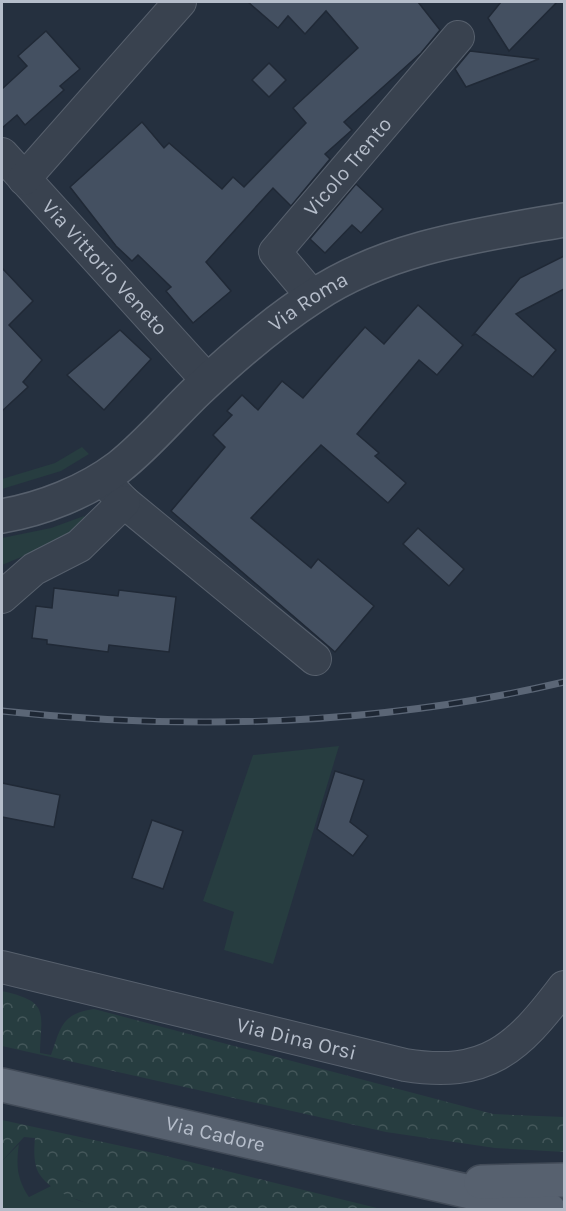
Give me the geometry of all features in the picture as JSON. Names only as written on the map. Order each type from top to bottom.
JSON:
[{"type":"main road","name":"Via Cadore","points":[[2,1085],[549,1209]]},
{"type":"main road","name":"Via Cadore","points":[[431,1183],[564,1180]]},
{"type":"street","points":[[24,179],[180,2]]},
{"type":"street","name":"Vicolo Trento","points":[[313,297],[275,252],[458,37]]},
{"type":"street","name":"Via Vittorio Veneto","points":[[2,154],[208,381]]},
{"type":"street","name":"Via Roma","points":[[2,516],[47,504],[102,479],[135,454],[208,381],[313,297],[355,274],[415,251],[564,220]]},
{"type":"street","points":[[102,479],[124,502],[315,659]]},
{"type":"street","points":[[2,597],[34,568],[79,546],[124,502]]},
{"type":"street","name":"Via Dina Orsi","points":[[2,967],[405,1065],[440,1070],[474,1066],[508,1048],[525,1035],[564,987]]},
{"type":"green space","points":[[82,447],[89,454],[61,471],[2,489],[2,479],[55,463]]},
{"type":"green space","points":[[84,516],[85,519],[60,541],[2,565],[2,538],[51,528]]},
{"type":"green space","points":[[339,746],[273,964],[224,950],[234,912],[203,901],[253,755]]},
{"type":"green space","points":[[2,991],[28,999],[39,1010],[41,1018],[40,1053],[51,1055],[60,1029],[69,1018],[83,1011],[94,1009],[493,1114],[564,1117],[564,1152],[495,1148],[386,1132],[2,1046]]},
{"type":"green space","points":[[2,1120],[158,1154],[381,1209],[106,1208],[70,1197],[46,1182],[36,1167],[35,1138],[24,1137],[2,1161]]},
{"type":"green space","points":[[19,1144],[18,1172],[29,1197],[53,1185],[77,1200],[111,1209],[2,1210],[2,1161]]},
{"type":"building","points":[[248,2],[418,2],[440,30],[421,53],[344,122],[352,130],[325,154],[330,159],[291,206],[273,188],[206,262],[231,291],[193,323],[166,291],[171,287],[138,255],[132,261],[116,246],[70,187],[142,122],[164,148],[169,143],[222,189],[233,177],[244,187],[306,123],[293,108],[358,48],[326,11],[305,34],[288,16],[278,28]]},
{"type":"building","points":[[501,2],[557,2],[509,51],[488,18]]},
{"type":"building","points":[[46,31],[80,69],[60,86],[64,90],[25,125],[17,115],[2,128],[2,89],[27,66],[18,56]]},
{"type":"building","points":[[470,51],[539,59],[466,87],[455,69]]},
{"type":"building","points":[[269,63],[286,80],[269,97],[252,80]]},
{"type":"building","points":[[356,184],[383,209],[361,233],[352,225],[325,253],[310,239]]},
{"type":"building","points":[[564,256],[564,289],[516,314],[556,350],[533,377],[476,334],[473,335],[520,278]]},
{"type":"building","points":[[2,268],[33,301],[9,325],[42,360],[23,382],[28,387],[2,411]]},
{"type":"building","points":[[418,305],[463,345],[437,375],[419,360],[357,434],[379,453],[375,456],[406,483],[388,503],[321,445],[251,518],[311,568],[318,559],[374,606],[335,652],[171,511],[225,447],[213,435],[232,415],[227,411],[242,395],[258,410],[282,381],[303,398],[365,327],[384,344]]},
{"type":"building","points":[[120,330],[151,359],[104,410],[67,375]]},
{"type":"building","points":[[418,528],[464,569],[449,586],[403,544]]},
{"type":"building","points":[[54,588],[118,596],[119,590],[176,597],[169,652],[109,645],[108,652],[47,644],[47,640],[32,638],[36,606],[52,608]]},
{"type":"building","points":[[335,771],[364,780],[350,822],[368,836],[353,856],[317,829]]},
{"type":"building","points":[[2,783],[60,795],[54,827],[2,817]]},
{"type":"building","points":[[152,820],[183,831],[163,889],[132,878]]},
{"type":"railway","points":[[2,711],[143,721],[284,720],[425,707],[564,682]]}]
